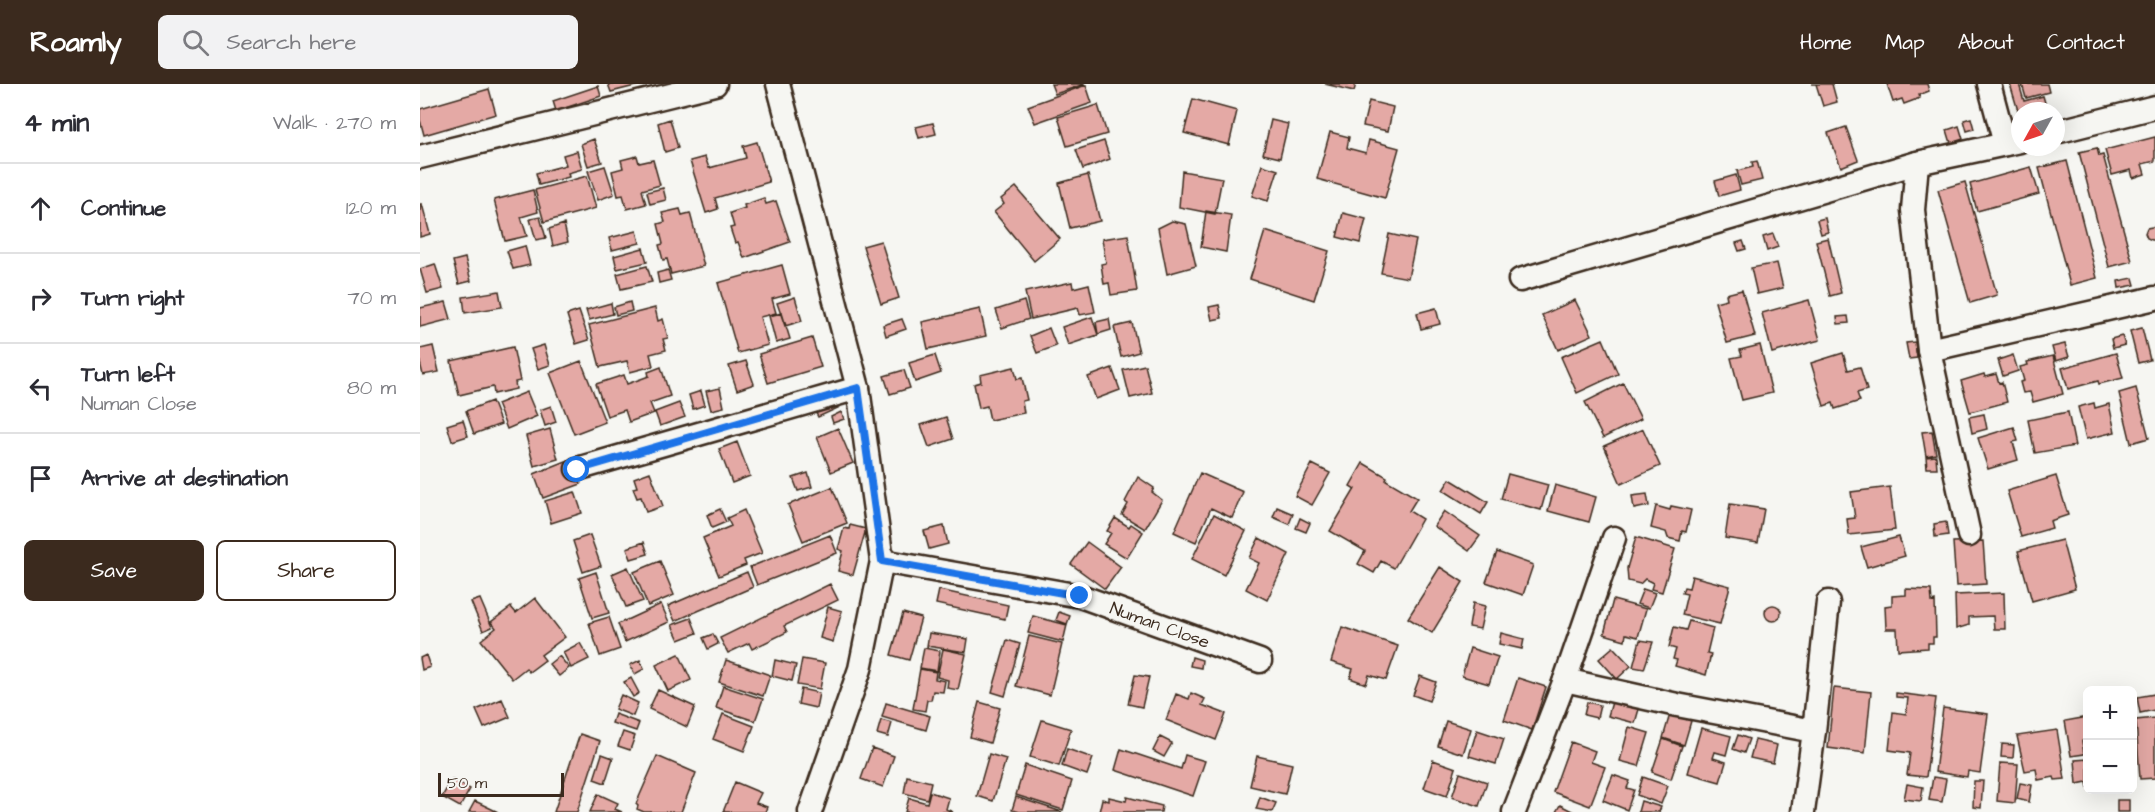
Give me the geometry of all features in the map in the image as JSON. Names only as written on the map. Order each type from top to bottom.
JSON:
[{"type":"street","points":[[420,157],[715,84]]},
{"type":"street","points":[[778,84],[858,388],[882,561],[860,669],[810,812]]},
{"type":"street","points":[[1989,84],[2011,138]]},
{"type":"street","points":[[2065,130],[2155,107]]},
{"type":"street","points":[[1520,280],[1917,163],[2011,143]]},
{"type":"street","points":[[1917,163],[1913,210],[1929,350],[1969,535]]},
{"type":"street","points":[[1929,350],[2155,298]]},
{"type":"street","points":[[577,470],[858,388]]},
{"type":"street","points":[[1514,812],[1565,680],[1614,538]]},
{"type":"street","name":"Numan Close","points":[[882,561],[1080,596],[1260,661]]},
{"type":"street","points":[[1810,811],[1814,731],[1828,602]]},
{"type":"street","points":[[1565,680],[1677,705],[1814,731]]},
{"type":"building","points":[[608,84],[638,84],[639,85],[611,92]]},
{"type":"building","points":[[1051,84],[1085,84],[1055,94]]},
{"type":"building","points":[[1325,84],[1356,84],[1354,91]]},
{"type":"building","points":[[1816,84],[1832,84],[1837,102],[1823,106]]},
{"type":"building","points":[[1887,84],[1927,84],[1929,91],[1919,95],[1920,98],[1904,104],[1902,99],[1893,102]]},
{"type":"building","points":[[2010,84],[2019,84],[2024,101],[2043,96],[2045,102],[2015,102]]},
{"type":"building","points":[[2022,84],[2047,84],[2049,92],[2026,98]]},
{"type":"building","points":[[1086,85],[1092,103],[1035,123],[1028,106]]},
{"type":"building","points":[[598,86],[601,96],[556,111],[553,101]]},
{"type":"building","points":[[489,89],[496,114],[424,135],[420,109]]},
{"type":"building","points":[[1193,99],[1237,111],[1229,145],[1184,133]]},
{"type":"building","points":[[1369,101],[1393,107],[1388,131],[1363,126]]},
{"type":"building","points":[[1098,105],[1107,134],[1067,146],[1058,117]]},
{"type":"building","points":[[1971,118],[1974,129],[1967,131],[1964,120]]},
{"type":"building","points":[[670,119],[678,148],[665,152],[658,123]]},
{"type":"building","points":[[1271,120],[1288,124],[1280,158],[1263,154]]},
{"type":"building","points":[[933,123],[936,134],[919,138],[916,127]]},
{"type":"building","points":[[1959,126],[1963,139],[1951,143],[1947,130]]},
{"type":"building","points":[[1846,127],[1858,160],[1841,167],[1828,133]]},
{"type":"building","points":[[1330,132],[1349,137],[1347,148],[1366,153],[1369,140],[1399,148],[1385,198],[1317,179]]},
{"type":"building","points":[[2155,137],[2155,161],[2142,164],[2145,174],[2133,178],[2131,170],[2112,175],[2105,150]]},
{"type":"building","points":[[594,139],[602,162],[588,166],[581,144]]},
{"type":"building","points":[[1104,141],[1110,159],[1083,169],[1076,150]]},
{"type":"building","points":[[757,142],[769,182],[715,198],[718,209],[706,213],[690,161],[705,157],[709,168],[746,158],[743,146]]},
{"type":"building","points":[[2097,148],[2099,156],[2103,155],[2132,261],[2109,267],[2079,152]]},
{"type":"building","points":[[577,151],[582,169],[568,173],[569,177],[539,185],[536,173],[566,165],[563,155]]},
{"type":"building","points":[[637,156],[639,163],[653,160],[660,185],[642,190],[646,204],[627,209],[623,195],[618,196],[612,171],[623,168],[621,160]]},
{"type":"building","points":[[1757,161],[1762,180],[1741,185],[1737,171],[1753,167],[1752,162]]},
{"type":"building","points":[[2067,161],[2097,278],[2070,285],[2039,168]]},
{"type":"building","points":[[1262,165],[1278,170],[1268,201],[1252,196]]},
{"type":"building","points":[[605,166],[614,194],[598,200],[588,171]]},
{"type":"building","points":[[2031,167],[2039,194],[1977,211],[1970,184]]},
{"type":"building","points":[[1182,171],[1222,178],[1215,214],[1179,207]]},
{"type":"building","points":[[1088,175],[1100,221],[1070,228],[1059,183]]},
{"type":"building","points":[[1736,175],[1740,190],[1719,196],[1715,181]]},
{"type":"building","points":[[587,176],[596,208],[544,222],[535,190]]},
{"type":"building","points":[[1965,182],[1997,295],[1970,303],[1938,190]]},
{"type":"building","points":[[1016,187],[1060,239],[1034,261],[994,212],[1004,204],[1001,199]]},
{"type":"building","points":[[663,188],[666,200],[650,204],[647,192]]},
{"type":"building","points":[[533,190],[538,212],[521,217],[527,236],[505,241],[494,200]]},
{"type":"building","points":[[764,198],[766,204],[776,201],[790,242],[744,258],[738,242],[735,243],[730,228],[734,227],[730,213]]},
{"type":"building","points":[[420,204],[422,204],[430,234],[420,237]]},
{"type":"building","points":[[680,209],[682,215],[690,213],[704,266],[671,274],[667,259],[663,260],[659,245],[663,244],[658,224],[665,222],[662,213]]},
{"type":"building","points":[[1206,211],[1231,215],[1226,252],[1201,247]]},
{"type":"building","points":[[1343,213],[1366,219],[1360,243],[1337,237]]},
{"type":"building","points":[[540,217],[546,238],[536,240],[530,219]]},
{"type":"building","points":[[1825,218],[1828,232],[1821,234],[1817,220]]},
{"type":"building","points":[[1172,221],[1186,224],[1196,266],[1167,274],[1158,228]]},
{"type":"building","points":[[564,224],[568,242],[553,246],[549,229]]},
{"type":"building","points":[[2155,227],[2155,240],[2147,238],[2145,233],[2147,228]]},
{"type":"building","points":[[637,231],[640,243],[612,250],[609,238]]},
{"type":"building","points":[[1265,231],[1329,251],[1314,300],[1250,279]]},
{"type":"building","points":[[1389,234],[1416,240],[1408,278],[1381,273]]},
{"type":"building","points":[[1773,234],[1778,247],[1767,251],[1763,237]]},
{"type":"building","points":[[1128,235],[1137,291],[1111,295],[1109,283],[1104,284],[1101,264],[1106,263],[1102,239]]},
{"type":"building","points":[[1828,238],[1841,293],[1830,296],[1816,241]]},
{"type":"building","points":[[881,241],[899,298],[881,304],[863,246]]},
{"type":"building","points":[[1743,241],[1746,249],[1739,251],[1736,243]]},
{"type":"building","points":[[525,246],[530,265],[513,269],[507,251]]},
{"type":"building","points":[[643,248],[647,262],[617,269],[614,256]]},
{"type":"building","points":[[465,258],[471,281],[459,284],[453,261]]},
{"type":"building","points":[[1777,263],[1783,288],[1757,294],[1751,268]]},
{"type":"building","points":[[435,264],[443,289],[427,293],[420,269]]},
{"type":"building","points":[[782,265],[790,294],[772,299],[776,313],[760,317],[768,345],[738,353],[718,283]]},
{"type":"building","points":[[647,266],[652,282],[621,289],[617,274]]},
{"type":"building","points":[[668,270],[671,280],[659,283],[657,273]]},
{"type":"building","points":[[2133,278],[2135,285],[2119,288],[2118,281]]},
{"type":"building","points":[[1072,282],[1073,288],[1089,284],[1095,312],[1080,315],[1078,308],[1031,319],[1025,292]]},
{"type":"building","points":[[1742,290],[1755,336],[1727,343],[1715,302],[1727,299],[1726,294]]},
{"type":"building","points":[[499,291],[502,307],[465,313],[463,297]]},
{"type":"building","points":[[795,297],[802,321],[785,326],[777,303]]},
{"type":"building","points":[[1575,300],[1592,335],[1558,350],[1542,315]]},
{"type":"building","points":[[1809,300],[1820,340],[1772,353],[1762,313]]},
{"type":"building","points":[[1024,301],[1029,319],[1002,328],[996,310]]},
{"type":"building","points":[[446,302],[451,319],[420,327],[420,308]]},
{"type":"building","points":[[630,302],[632,311],[616,315],[614,307]]},
{"type":"building","points":[[611,303],[613,314],[589,320],[586,310]]},
{"type":"building","points":[[1219,305],[1222,318],[1212,320],[1209,307]]},
{"type":"building","points":[[655,308],[658,321],[663,319],[668,338],[663,339],[666,350],[650,354],[653,366],[630,372],[627,361],[600,367],[589,325]]},
{"type":"building","points":[[1436,308],[1440,324],[1421,329],[1417,313]]},
{"type":"building","points":[[980,309],[986,336],[928,349],[922,322]]},
{"type":"building","points":[[579,311],[589,340],[576,344],[567,315]]},
{"type":"building","points":[[782,313],[790,339],[776,343],[769,316]]},
{"type":"building","points":[[1848,316],[1849,323],[1838,324],[1837,317]]},
{"type":"building","points":[[1092,317],[1098,335],[1068,345],[1062,327]]},
{"type":"building","points":[[902,319],[906,329],[886,336],[883,325]]},
{"type":"building","points":[[1109,319],[1111,330],[1098,334],[1096,322]]},
{"type":"building","points":[[1132,323],[1139,352],[1121,357],[1114,327]]},
{"type":"building","points":[[1049,328],[1056,346],[1037,353],[1030,336]]},
{"type":"building","points":[[2142,328],[2150,360],[2138,363],[2130,331]]},
{"type":"building","points":[[2122,336],[2125,345],[2113,348],[2111,339]]},
{"type":"building","points":[[812,338],[821,367],[768,383],[759,354]]},
{"type":"building","points":[[1603,339],[1618,374],[1577,393],[1561,357]]},
{"type":"building","points":[[1915,342],[1917,358],[1909,359],[1906,343]]},
{"type":"building","points":[[2065,344],[2069,357],[2056,361],[2052,347]]},
{"type":"building","points":[[544,345],[550,365],[538,369],[531,349]]},
{"type":"building","points":[[1760,345],[1772,393],[1742,400],[1731,358],[1742,356],[1740,350]]},
{"type":"building","points":[[433,346],[439,372],[423,375],[420,349]]},
{"type":"building","points":[[513,347],[520,381],[515,382],[516,389],[494,394],[493,387],[459,395],[451,361]]},
{"type":"building","points":[[1843,353],[1848,370],[1860,367],[1867,390],[1857,393],[1860,401],[1835,409],[1833,403],[1824,406],[1811,363]]},
{"type":"building","points":[[2116,353],[2123,378],[2099,384],[2098,381],[2068,389],[2062,368]]},
{"type":"building","points":[[935,355],[941,373],[915,382],[909,363]]},
{"type":"building","points":[[2013,355],[2018,371],[2003,376],[1998,360]]},
{"type":"building","points":[[2053,356],[2063,394],[2033,402],[2030,392],[2023,393],[2020,382],[2024,381],[2020,367],[2028,365],[2027,362]]},
{"type":"building","points":[[581,361],[605,422],[574,434],[550,373]]},
{"type":"building","points":[[746,361],[754,384],[737,390],[729,366]]},
{"type":"building","points":[[1145,365],[1152,393],[1130,398],[1123,370]]},
{"type":"building","points":[[661,367],[670,396],[650,403],[654,413],[629,422],[625,410],[607,416],[596,384],[624,375],[627,384],[649,376],[648,372]]},
{"type":"building","points":[[1014,367],[1017,379],[1022,378],[1027,400],[1022,401],[1024,413],[990,420],[987,406],[979,408],[974,384],[981,382],[980,375]]},
{"type":"building","points":[[1112,368],[1120,390],[1096,399],[1088,377]]},
{"type":"building","points":[[904,370],[910,388],[890,394],[884,376]]},
{"type":"building","points":[[1984,374],[1985,377],[1996,374],[1999,383],[2002,382],[2007,402],[1970,412],[1961,381]]},
{"type":"building","points":[[1623,383],[1641,419],[1603,438],[1585,402]]},
{"type":"building","points":[[720,388],[724,407],[711,410],[706,391]]},
{"type":"building","points":[[2136,388],[2149,438],[2131,443],[2119,393]]},
{"type":"building","points":[[701,391],[705,405],[693,409],[689,395]]},
{"type":"building","points":[[527,392],[537,416],[507,429],[497,404]]},
{"type":"building","points":[[834,400],[838,408],[818,417],[814,409]]},
{"type":"building","points":[[492,401],[501,424],[474,434],[466,411]]},
{"type":"building","points":[[679,403],[685,417],[660,426],[655,412]]},
{"type":"building","points":[[2094,403],[2095,408],[2109,404],[2115,432],[2086,439],[2078,407]]},
{"type":"building","points":[[551,406],[556,422],[545,426],[540,410]]},
{"type":"building","points":[[841,412],[844,419],[833,423],[831,417]]},
{"type":"building","points":[[2068,412],[2075,446],[2035,453],[2028,420]]},
{"type":"building","points":[[1984,414],[1987,429],[1972,433],[1969,417]]},
{"type":"building","points":[[946,417],[953,439],[929,447],[921,425]]},
{"type":"building","points":[[463,420],[468,436],[452,441],[447,425]]},
{"type":"building","points":[[2014,427],[2018,441],[2013,442],[2018,460],[1988,469],[1978,438]]},
{"type":"building","points":[[838,428],[853,463],[831,472],[817,437]]},
{"type":"building","points":[[550,429],[558,459],[534,466],[526,436]]},
{"type":"building","points":[[1643,429],[1660,466],[1621,484],[1604,446]]},
{"type":"building","points":[[1932,431],[1936,454],[1926,456],[1922,432]]},
{"type":"building","points":[[737,442],[750,476],[732,483],[719,449]]},
{"type":"building","points":[[1936,456],[1937,468],[1927,468],[1926,457]]},
{"type":"building","points":[[571,459],[581,484],[543,498],[534,474]]},
{"type":"building","points":[[1363,463],[1417,498],[1409,511],[1422,519],[1394,568],[1381,561],[1374,573],[1358,564],[1365,551],[1330,531],[1355,489],[1350,486]]},
{"type":"building","points":[[1312,464],[1330,473],[1312,505],[1295,496]]},
{"type":"building","points":[[650,472],[663,506],[646,512],[641,497],[637,498],[633,488],[637,487],[634,478]]},
{"type":"building","points":[[808,473],[812,487],[798,491],[793,478]]},
{"type":"building","points":[[1200,473],[1243,492],[1232,518],[1211,508],[1196,542],[1174,532]]},
{"type":"building","points":[[1508,474],[1548,485],[1541,510],[1501,499]]},
{"type":"building","points":[[2056,476],[2068,515],[2050,521],[2052,528],[2021,537],[2007,491]]},
{"type":"building","points":[[1138,477],[1154,488],[1152,492],[1162,500],[1145,529],[1122,515],[1128,504],[1125,502]]},
{"type":"building","points":[[1450,479],[1488,502],[1481,514],[1443,490]]},
{"type":"building","points":[[1555,485],[1596,497],[1589,522],[1548,511]]},
{"type":"building","points":[[832,487],[847,523],[803,541],[788,505]]},
{"type":"building","points":[[1890,487],[1895,530],[1849,535],[1847,519],[1855,518],[1851,492]]},
{"type":"building","points":[[575,492],[582,513],[551,523],[545,501]]},
{"type":"building","points":[[1647,494],[1649,506],[1634,509],[1632,496]]},
{"type":"building","points":[[1730,504],[1764,509],[1758,543],[1725,538]]},
{"type":"building","points":[[1656,506],[1670,510],[1671,506],[1691,510],[1686,532],[1682,531],[1680,541],[1668,538],[1666,532],[1651,528]]},
{"type":"building","points":[[1277,507],[1293,514],[1289,524],[1273,517]]},
{"type":"building","points":[[720,509],[726,522],[712,528],[707,515]]},
{"type":"building","points":[[744,510],[762,553],[744,560],[746,565],[719,576],[703,538],[731,526],[727,518]]},
{"type":"building","points":[[1444,511],[1480,536],[1469,551],[1434,526]]},
{"type":"building","points":[[1214,514],[1246,531],[1224,575],[1192,559]]},
{"type":"building","points":[[1115,518],[1143,532],[1127,558],[1104,544],[1111,533],[1107,531]]},
{"type":"building","points":[[1300,518],[1310,523],[1306,532],[1296,528]]},
{"type":"building","points":[[1946,522],[1948,535],[1935,537],[1934,524]]},
{"type":"building","points":[[850,525],[866,529],[853,575],[838,571],[843,551],[838,549],[844,528],[849,529]]},
{"type":"building","points":[[944,526],[948,544],[929,549],[924,531]]},
{"type":"building","points":[[590,535],[601,566],[583,572],[573,541]]},
{"type":"building","points":[[830,535],[837,553],[757,585],[750,567]]},
{"type":"building","points":[[1636,537],[1675,549],[1662,592],[1651,589],[1653,583],[1645,579],[1640,584],[1628,581],[1627,568]]},
{"type":"building","points":[[1899,537],[1905,556],[1867,567],[1861,547]]},
{"type":"building","points":[[1259,538],[1289,554],[1267,600],[1246,589],[1259,563],[1249,558]]},
{"type":"building","points":[[2062,540],[2075,589],[2032,601],[2018,551]]},
{"type":"building","points":[[1983,541],[1986,584],[1956,586],[1953,542]]},
{"type":"building","points":[[644,542],[648,554],[631,559],[627,548]]},
{"type":"building","points":[[1087,542],[1121,567],[1105,589],[1071,564]]},
{"type":"building","points":[[1497,552],[1533,565],[1523,595],[1486,582]]},
{"type":"building","points":[[660,561],[674,595],[648,606],[634,572]]},
{"type":"building","points":[[628,567],[643,601],[626,607],[612,574]]},
{"type":"building","points":[[1440,567],[1463,582],[1432,633],[1408,618]]},
{"type":"building","points":[[596,572],[609,613],[592,618],[579,578]]},
{"type":"building","points":[[747,572],[753,587],[675,621],[668,606]]},
{"type":"building","points":[[1692,576],[1730,586],[1720,624],[1682,615],[1687,594],[1682,593],[1684,587],[1689,588]]},
{"type":"building","points":[[830,584],[838,600],[784,626],[787,632],[752,649],[749,643],[728,653],[720,638]]},
{"type":"building","points":[[1643,589],[1655,593],[1649,608],[1637,604]]},
{"type":"building","points":[[1906,589],[1931,590],[1932,602],[1935,601],[1936,637],[1933,637],[1933,643],[1928,643],[1928,648],[1898,650],[1897,629],[1886,629],[1885,606],[1892,605],[1892,596],[1906,595]]},
{"type":"building","points":[[939,590],[1008,605],[1005,619],[936,604]]},
{"type":"building","points":[[2004,593],[2005,629],[1994,629],[1993,616],[1969,617],[1969,625],[1956,629],[1955,595]]},
{"type":"building","points":[[535,598],[565,637],[541,655],[545,660],[529,672],[526,668],[512,679],[481,640],[496,628],[491,622],[511,607],[516,613]]},
{"type":"building","points":[[480,599],[492,627],[483,631],[471,602]]},
{"type":"building","points":[[1613,600],[1646,609],[1638,637],[1626,634],[1625,640],[1604,634]]},
{"type":"building","points":[[1473,603],[1485,606],[1480,629],[1469,627]]},
{"type":"building","points":[[661,604],[669,622],[625,642],[618,624]]},
{"type":"building","points":[[1773,605],[1781,613],[1773,621],[1765,613]]},
{"type":"building","points":[[828,607],[842,611],[833,642],[820,638]]},
{"type":"building","points":[[1059,612],[1070,616],[1067,624],[1056,620]]},
{"type":"building","points":[[903,613],[921,618],[909,660],[891,655]]},
{"type":"building","points":[[1033,616],[1067,625],[1063,642],[1028,633]]},
{"type":"building","points":[[609,617],[620,649],[600,656],[589,623]]},
{"type":"building","points":[[691,618],[697,633],[679,640],[672,625]]},
{"type":"building","points":[[1689,621],[1713,628],[1707,653],[1711,654],[1706,675],[1675,666],[1677,660],[1673,659],[1676,649],[1669,647],[1674,627],[1686,630]]},
{"type":"building","points":[[1342,627],[1398,646],[1386,680],[1369,675],[1366,684],[1350,678],[1353,669],[1331,662]]},
{"type":"building","points":[[929,633],[968,639],[966,652],[927,646]]},
{"type":"building","points":[[1501,633],[1524,639],[1522,649],[1499,644]]},
{"type":"building","points":[[713,634],[718,644],[708,649],[703,638]]},
{"type":"building","points":[[1029,636],[1062,644],[1050,695],[1016,686]]},
{"type":"building","points":[[1007,640],[1020,644],[1005,696],[992,692]]},
{"type":"building","points":[[1640,640],[1653,642],[1644,669],[1633,667]]},
{"type":"building","points":[[580,643],[589,659],[571,668],[563,652]]},
{"type":"building","points":[[1613,647],[1631,666],[1617,679],[1599,659]]},
{"type":"building","points":[[924,648],[940,651],[937,671],[920,668]]},
{"type":"building","points":[[1470,648],[1498,657],[1489,684],[1462,676]]},
{"type":"building","points":[[943,649],[966,654],[958,690],[947,688],[948,680],[937,677]]},
{"type":"building","points":[[679,654],[691,680],[668,691],[656,665]]},
{"type":"building","points":[[426,655],[430,667],[422,670],[420,658]]},
{"type":"building","points":[[559,656],[569,668],[559,676],[549,664]]},
{"type":"building","points":[[1192,657],[1202,660],[1201,668],[1190,666]]},
{"type":"building","points":[[802,659],[825,663],[820,689],[797,685]]},
{"type":"building","points":[[640,660],[644,669],[635,674],[630,665]]},
{"type":"building","points":[[726,660],[770,675],[763,696],[719,682]]},
{"type":"building","points":[[775,660],[796,665],[792,681],[772,676]]},
{"type":"building","points":[[920,669],[936,672],[935,679],[945,681],[943,692],[933,691],[931,700],[927,700],[925,711],[913,709]]},
{"type":"building","points":[[1135,675],[1149,677],[1142,707],[1128,704]]},
{"type":"building","points":[[1420,676],[1436,682],[1429,701],[1413,695]]},
{"type":"building","points":[[631,678],[639,693],[633,697],[624,682]]},
{"type":"building","points":[[1518,678],[1546,687],[1532,730],[1504,720]]},
{"type":"building","points":[[723,686],[763,699],[755,721],[716,708]]},
{"type":"building","points":[[1834,688],[1871,692],[1865,753],[1828,748]]},
{"type":"building","points":[[801,689],[819,693],[816,708],[798,704]]},
{"type":"building","points":[[658,690],[695,707],[687,727],[649,709]]},
{"type":"building","points":[[1191,693],[1205,699],[1202,705],[1226,714],[1216,740],[1166,720],[1176,694],[1189,699]]},
{"type":"building","points":[[1896,693],[1936,698],[1926,777],[1907,775],[1910,753],[1889,750],[1893,712],[1906,714],[1908,698],[1896,697]]},
{"type":"building","points":[[2155,694],[2155,710],[2140,713],[2137,697]]},
{"type":"building","points":[[621,695],[638,703],[633,716],[615,709]]},
{"type":"building","points":[[502,699],[510,717],[484,728],[476,710]]},
{"type":"building","points":[[979,702],[1000,708],[990,743],[970,737]]},
{"type":"building","points":[[1587,702],[1600,705],[1597,718],[1584,715]]},
{"type":"building","points":[[1612,702],[1639,709],[1635,723],[1608,716]]},
{"type":"building","points":[[886,703],[930,716],[926,730],[882,717]]},
{"type":"building","points":[[1943,708],[1988,714],[1980,773],[1968,771],[1967,777],[1935,772]]},
{"type":"building","points":[[615,714],[639,723],[636,731],[612,723]]},
{"type":"building","points":[[723,714],[754,726],[744,751],[713,739]]},
{"type":"building","points":[[1670,714],[1691,721],[1684,745],[1663,738]]},
{"type":"building","points":[[2083,718],[2083,754],[2071,756],[2065,721]]},
{"type":"building","points":[[2155,718],[2155,778],[2140,779],[2137,720]]},
{"type":"building","points":[[881,720],[892,723],[888,737],[877,734]]},
{"type":"building","points":[[1042,720],[1071,729],[1059,766],[1030,757]]},
{"type":"building","points":[[1446,721],[1471,729],[1463,754],[1438,746]]},
{"type":"building","points":[[1629,727],[1649,733],[1639,766],[1620,761]]},
{"type":"building","points":[[1701,728],[1731,736],[1726,755],[1715,752],[1713,758],[1726,762],[1720,782],[1688,773]]},
{"type":"building","points":[[1477,730],[1504,739],[1496,764],[1469,756]]},
{"type":"building","points":[[2057,730],[2065,779],[2055,780],[2054,777],[2038,780],[2036,769],[2025,771],[2017,736]]},
{"type":"building","points":[[623,732],[635,736],[630,750],[618,746]]},
{"type":"building","points":[[580,734],[600,741],[577,812],[554,812]]},
{"type":"building","points":[[1738,735],[1749,739],[1744,753],[1733,749]]},
{"type":"building","points":[[1160,737],[1172,743],[1164,757],[1153,751]]},
{"type":"building","points":[[1663,739],[1682,746],[1671,779],[1652,772]]},
{"type":"building","points":[[1755,740],[1777,745],[1773,763],[1750,758]]},
{"type":"building","points":[[1571,742],[1595,751],[1591,762],[1605,767],[1590,806],[1553,792]]},
{"type":"building","points":[[2002,744],[2014,745],[2013,758],[2001,757]]},
{"type":"building","points":[[872,748],[894,756],[883,787],[861,779]]},
{"type":"building","points":[[1067,749],[1093,758],[1087,775],[1062,766]]},
{"type":"building","points":[[1121,749],[1181,769],[1185,755],[1205,761],[1193,796],[1115,770]]},
{"type":"building","points":[[602,754],[613,758],[605,783],[594,779]]},
{"type":"building","points":[[989,754],[1006,759],[993,801],[977,796]]},
{"type":"building","points":[[657,756],[696,773],[681,812],[644,812],[637,809],[636,804]]},
{"type":"building","points":[[1257,756],[1292,764],[1285,794],[1250,786]]},
{"type":"building","points":[[2083,759],[2083,783],[2077,784],[2075,760]]},
{"type":"building","points":[[1433,760],[1456,768],[1447,796],[1424,788]]},
{"type":"building","points":[[2000,763],[2018,764],[2015,803],[1997,801]]},
{"type":"building","points":[[1025,765],[1072,781],[1063,810],[1016,795]]},
{"type":"building","points":[[1460,773],[1487,782],[1479,806],[1452,797]]},
{"type":"building","points":[[1613,775],[1630,781],[1627,788],[1634,790],[1627,810],[1603,800]]},
{"type":"building","points":[[907,776],[931,782],[927,799],[904,793]]},
{"type":"building","points":[[1643,777],[1668,786],[1661,804],[1637,795]]},
{"type":"building","points":[[1933,777],[1946,779],[1942,802],[1929,800]]},
{"type":"building","points":[[452,779],[470,789],[460,807],[442,797]]},
{"type":"building","points":[[1974,781],[1983,781],[1981,808],[1973,807]]},
{"type":"building","points":[[735,782],[761,793],[756,803],[767,807],[765,812],[723,812]]},
{"type":"building","points":[[2020,783],[2032,785],[2029,802],[2017,799]]},
{"type":"building","points":[[1907,784],[1923,787],[1921,801],[1904,799]]},
{"type":"building","points":[[930,792],[949,798],[946,809],[953,812],[905,812],[909,798],[927,803]]},
{"type":"building","points":[[598,794],[618,803],[615,809],[622,812],[590,812]]},
{"type":"building","points":[[1016,797],[1062,812],[1012,810]]},
{"type":"building","points":[[1109,797],[1126,801],[1127,797],[1162,806],[1161,812],[1099,812],[1102,799],[1109,801]]},
{"type":"building","points":[[1260,797],[1276,803],[1272,812],[1256,809]]},
{"type":"building","points":[[2117,800],[2129,800],[2129,812],[2117,812]]},
{"type":"building","points":[[475,801],[498,812],[469,812]]},
{"type":"building","points":[[1641,801],[1661,807],[1659,812],[1638,812]]},
{"type":"building","points":[[1560,805],[1574,812],[1556,812]]},
{"type":"route","points":[[577,470],[858,388],[882,561],[1080,596]]}]
